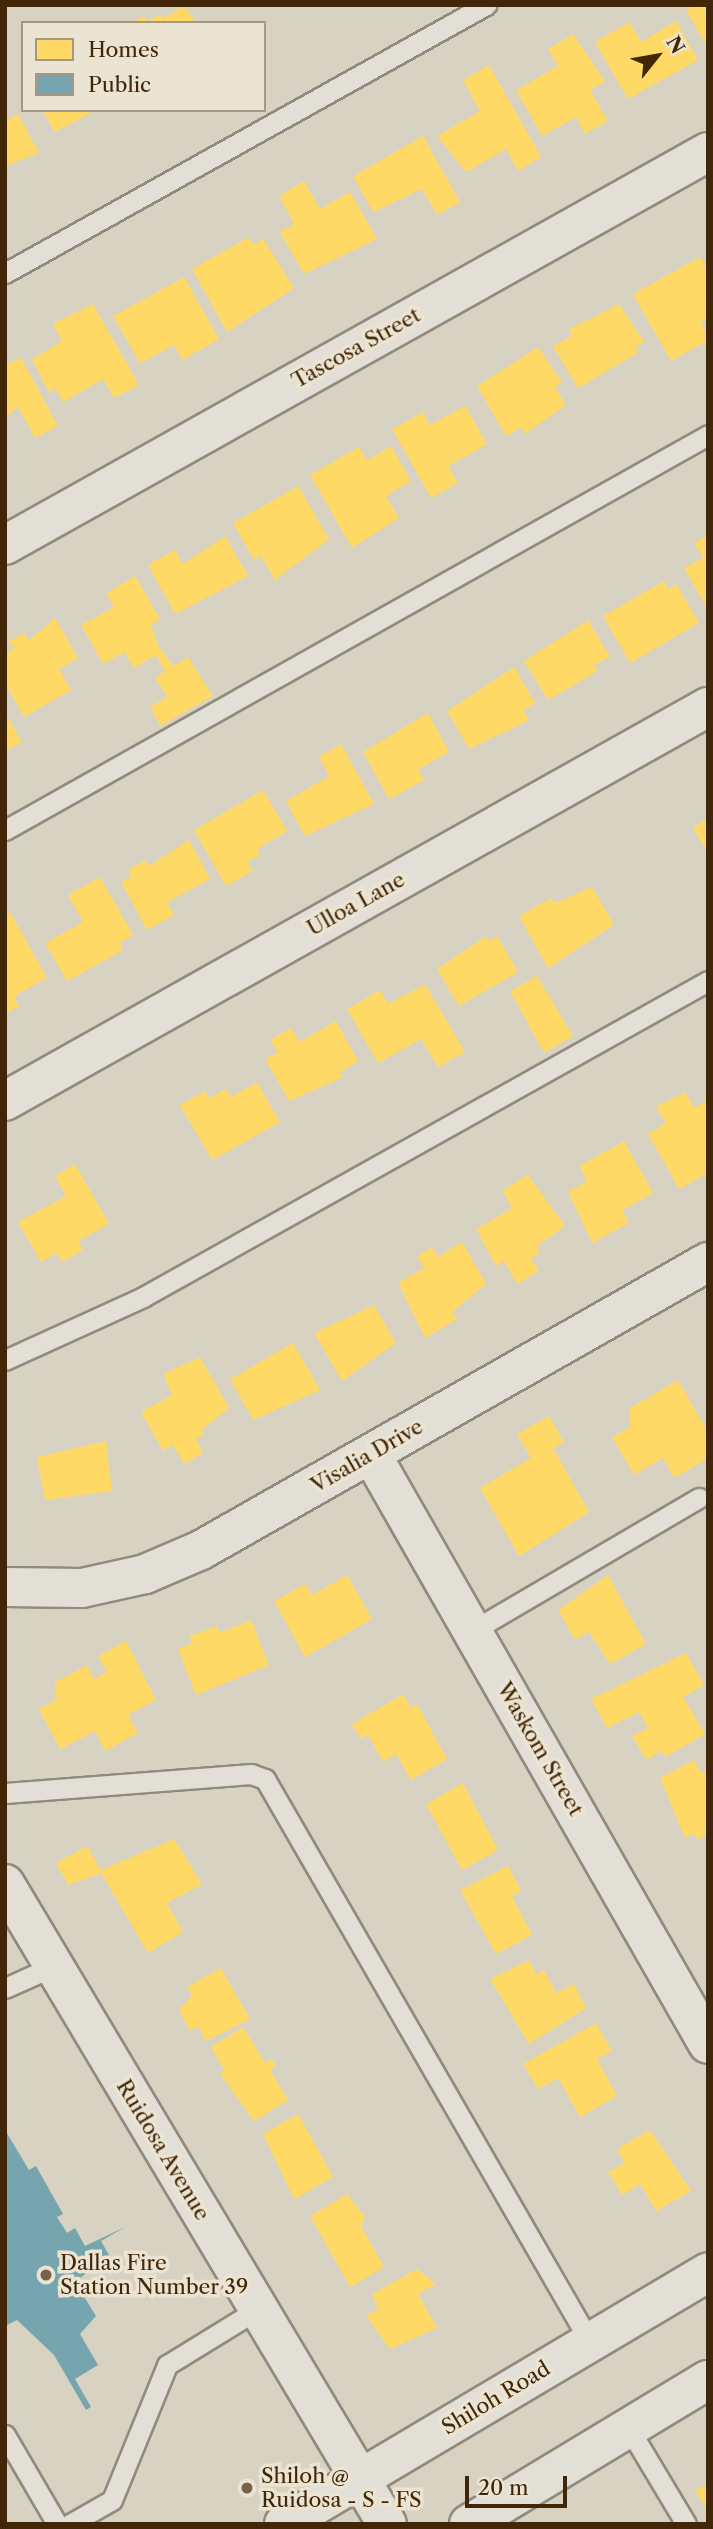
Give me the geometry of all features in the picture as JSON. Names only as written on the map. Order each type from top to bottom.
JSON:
[{"type":"street","name":"Tascosa Street","points":[[5,545],[708,152]]},
{"type":"street","name":"Ulloa Lane","points":[[5,1101],[708,707]]},
{"type":"street","name":"Visalia Drive","points":[[5,1587],[82,1588],[145,1574],[201,1550],[708,1262]]},
{"type":"street","name":"Waskom Street","points":[[371,1454],[708,2043]]},
{"type":"street","name":"Ruidosa Avenue","points":[[5,1884],[387,2524]]},
{"type":"street","name":"Shiloh Road","points":[[284,2524],[708,2272]]},
{"type":"street","points":[[469,2524],[708,2380]]},
{"type":"lane","points":[[5,273],[486,5]]},
{"type":"lane","points":[[5,830],[708,435]]},
{"type":"lane","points":[[5,1360],[143,1297],[708,981]]},
{"type":"lane","points":[[472,1631],[705,1501]]},
{"type":"lane","points":[[5,1793],[251,1774],[265,1779],[590,2342]]},
{"type":"lane","points":[[5,1988],[54,1966]]},
{"type":"lane","points":[[70,2524],[112,2500],[167,2365],[258,2309]]},
{"type":"lane","points":[[628,2427],[686,2524]]},
{"type":"lane","points":[[5,2435],[57,2524]]},
{"type":"building: Homes","points":[[184,5],[195,21],[149,21],[160,14],[163,19]]},
{"type":"building: Homes","points":[[694,5],[708,5],[708,48],[686,10]]},
{"type":"building: Homes","points":[[676,21],[698,60],[628,99],[595,42],[629,22],[641,42]]},
{"type":"building: Homes","points":[[573,34],[605,82],[590,90],[608,121],[585,134],[576,117],[542,136],[516,90],[558,66],[548,49]]},
{"type":"building: Homes","points":[[489,65],[541,157],[518,171],[506,149],[466,172],[437,136],[480,111],[463,80]]},
{"type":"building: Homes","points":[[43,112],[92,112],[55,132]]},
{"type":"building: Homes","points":[[18,114],[39,153],[5,166],[5,122]]},
{"type":"building: Homes","points":[[423,136],[460,202],[437,215],[422,189],[373,212],[353,176]]},
{"type":"building: Homes","points":[[304,181],[320,209],[350,192],[377,239],[304,274],[280,232],[294,224],[279,196]]},
{"type":"building: Homes","points":[[249,237],[253,245],[263,239],[294,288],[227,332],[192,269]]},
{"type":"building: Homes","points":[[700,257],[708,269],[708,317],[701,321],[708,340],[671,361],[633,294]]},
{"type":"building: Homes","points":[[184,277],[219,339],[182,360],[174,345],[140,363],[113,316]]},
{"type":"building: Homes","points":[[93,304],[139,385],[114,398],[103,379],[63,402],[55,388],[49,392],[32,359],[62,341],[53,324]]},
{"type":"building: Homes","points":[[619,304],[644,342],[635,347],[639,352],[578,388],[553,346],[572,336],[569,329]]},
{"type":"building: Homes","points":[[538,347],[562,383],[555,387],[566,405],[525,434],[521,427],[506,436],[477,386]]},
{"type":"building: Homes","points":[[21,358],[58,426],[35,438],[18,407],[5,418],[5,365]]},
{"type":"building: Homes","points":[[465,406],[487,444],[448,466],[458,483],[431,498],[392,429],[423,412],[430,425]]},
{"type":"building: Homes","points":[[391,446],[411,481],[386,496],[399,518],[352,548],[310,475],[359,447],[367,460]]},
{"type":"building: Homes","points":[[298,486],[329,539],[275,580],[261,556],[254,560],[233,523]]},
{"type":"building: Homes","points":[[708,535],[708,610],[684,568],[703,558],[694,543]]},
{"type":"building: Homes","points":[[225,536],[248,576],[175,614],[148,565],[175,550],[183,564]]},
{"type":"building: Homes","points":[[135,576],[160,619],[151,625],[159,647],[173,666],[188,657],[213,696],[160,726],[150,707],[167,697],[155,677],[165,672],[156,655],[134,668],[124,652],[103,664],[81,625],[114,607],[106,593]]},
{"type":"building: Homes","points":[[664,581],[668,589],[676,584],[699,623],[630,663],[603,616]]},
{"type":"building: Homes","points":[[55,618],[78,658],[59,669],[71,690],[24,717],[5,683],[5,654],[14,649],[9,641],[24,633],[28,641]]},
{"type":"building: Homes","points":[[588,620],[610,657],[594,665],[598,671],[548,700],[524,661]]},
{"type":"building: Homes","points":[[514,667],[535,703],[523,710],[529,720],[469,749],[447,711]]},
{"type":"building: Homes","points":[[5,713],[22,742],[5,751]]},
{"type":"building: Homes","points":[[428,713],[449,752],[418,769],[424,780],[389,799],[363,752]]},
{"type":"building: Homes","points":[[341,744],[374,804],[305,836],[286,801],[329,776],[319,756]]},
{"type":"building: Homes","points":[[263,790],[287,831],[257,849],[261,854],[247,862],[253,871],[226,886],[194,830]]},
{"type":"building: Homes","points":[[708,818],[708,853],[693,828]]},
{"type":"building: Homes","points":[[189,840],[210,879],[167,902],[174,915],[147,930],[121,882],[131,877],[129,869],[145,860],[148,866]]},
{"type":"building: Homes","points":[[100,877],[133,935],[120,943],[123,950],[67,981],[45,943],[83,922],[68,895]]},
{"type":"building: Homes","points":[[592,887],[614,925],[548,968],[519,916],[551,898],[555,903]]},
{"type":"building: Homes","points":[[10,912],[47,978],[14,996],[19,1006],[5,1014],[5,915]]},
{"type":"building: Homes","points":[[486,936],[489,941],[497,936],[518,972],[459,1006],[437,969]]},
{"type":"building: Homes","points":[[537,976],[573,1036],[544,1053],[510,991]]},
{"type":"building: Homes","points":[[425,984],[465,1052],[438,1067],[421,1039],[378,1063],[347,1009],[380,990],[388,1004]]},
{"type":"building: Homes","points":[[336,1021],[358,1061],[340,1072],[343,1077],[289,1101],[265,1059],[278,1052],[270,1040],[291,1028],[299,1042]]},
{"type":"building: Homes","points":[[257,1082],[280,1122],[212,1160],[180,1105],[205,1091],[209,1098],[226,1089],[231,1097]]},
{"type":"building: Homes","points":[[685,1092],[694,1108],[708,1100],[708,1173],[679,1189],[648,1134],[666,1123],[656,1107]]},
{"type":"building: Homes","points":[[624,1141],[653,1193],[622,1210],[629,1223],[592,1243],[568,1192],[587,1181],[579,1166]]},
{"type":"building: Homes","points":[[75,1164],[109,1224],[78,1241],[83,1250],[62,1262],[57,1253],[41,1262],[18,1222],[66,1196],[55,1176]]},
{"type":"building: Homes","points":[[528,1175],[565,1226],[537,1246],[540,1252],[531,1258],[539,1271],[517,1284],[504,1261],[496,1266],[476,1229],[512,1208],[502,1190]]},
{"type":"building: Homes","points":[[462,1242],[486,1284],[452,1312],[457,1319],[425,1338],[398,1283],[424,1268],[417,1256],[432,1247],[438,1257]]},
{"type":"building: Homes","points":[[374,1305],[396,1343],[342,1381],[314,1333]]},
{"type":"building: Homes","points":[[293,1343],[320,1390],[253,1420],[230,1379]]},
{"type":"building: Homes","points":[[200,1357],[229,1408],[201,1430],[204,1435],[196,1439],[203,1453],[184,1464],[173,1445],[163,1451],[141,1412],[172,1395],[163,1374]]},
{"type":"building: Homes","points":[[678,1380],[708,1432],[708,1458],[674,1478],[663,1458],[634,1475],[612,1437],[630,1427],[630,1408]]},
{"type":"building: Homes","points":[[549,1416],[564,1442],[553,1448],[589,1512],[519,1556],[480,1488],[531,1458],[517,1434]]},
{"type":"building: Homes","points":[[106,1441],[112,1491],[45,1500],[37,1457]]},
{"type":"building: Homes","points":[[347,1575],[372,1619],[305,1657],[274,1601],[305,1584],[312,1595]]},
{"type":"building: Homes","points":[[608,1575],[646,1644],[610,1664],[589,1632],[575,1640],[558,1610]]},
{"type":"building: Homes","points":[[251,1620],[269,1665],[196,1695],[178,1649],[192,1643],[189,1636],[217,1626],[219,1633]]},
{"type":"building: Homes","points":[[126,1641],[156,1700],[128,1715],[138,1733],[105,1751],[95,1731],[60,1749],[39,1709],[56,1700],[55,1682],[87,1665],[94,1679],[107,1672],[98,1656]]},
{"type":"building: Homes","points":[[686,1653],[704,1685],[683,1697],[705,1734],[665,1757],[661,1751],[646,1760],[632,1736],[648,1728],[639,1712],[607,1728],[591,1699]]},
{"type":"building: Homes","points":[[403,1694],[411,1708],[417,1704],[447,1759],[411,1780],[396,1754],[383,1762],[368,1735],[361,1739],[352,1724]]},
{"type":"building: Homes","points":[[694,1760],[701,1773],[708,1770],[708,1834],[697,1840],[694,1833],[685,1838],[660,1778]]},
{"type":"building: Homes","points":[[463,1783],[498,1850],[462,1870],[426,1804]]},
{"type":"building: Homes","points":[[174,1839],[202,1884],[167,1903],[183,1932],[148,1953],[101,1873],[68,1885],[56,1863],[87,1846],[101,1870]]},
{"type":"building: Homes","points":[[508,1866],[521,1891],[512,1896],[532,1935],[496,1954],[460,1890]]},
{"type":"building: Homes","points":[[529,1960],[536,1974],[544,1970],[556,1993],[574,1984],[586,2008],[529,2044],[490,1979]]},
{"type":"building: Homes","points":[[221,1968],[250,2019],[206,2041],[198,2026],[190,2031],[179,2010],[192,1995],[187,1987]]},
{"type":"building: Homes","points":[[596,2023],[612,2051],[597,2059],[617,2096],[580,2117],[558,2078],[538,2089],[523,2064]]},
{"type":"building: Homes","points":[[243,2027],[265,2063],[272,2059],[276,2066],[270,2070],[288,2100],[254,2121],[220,2074],[225,2071],[211,2047]]},
{"type":"building: Homes","points":[[298,2114],[333,2177],[294,2199],[263,2134]]},
{"type":"building: Homes","points":[[650,2130],[691,2191],[656,2211],[640,2184],[622,2195],[608,2172],[625,2163],[617,2149]]},
{"type":"building: Homes","points":[[347,2194],[365,2217],[361,2226],[384,2267],[350,2287],[310,2216]]},
{"type":"building: Homes","points":[[417,2269],[436,2284],[418,2294],[437,2328],[390,2349],[366,2316],[378,2309],[372,2294]]},
{"type":"building: Homes","points":[[708,2483],[708,2512],[695,2491]]},
{"type":"building: Public","name":"Dallas Fire Station Number 39","points":[[5,2130],[29,2170],[36,2166],[63,2214],[57,2217],[67,2233],[75,2228],[85,2246],[125,2227],[101,2241],[109,2255],[75,2282],[96,2316],[80,2334],[98,2365],[75,2379],[91,2407],[86,2410],[54,2355],[17,2320],[5,2326]]},
{"type":"place","name":"Dallas Fire Station Number 39","points":[[46,2275]]},
{"type":"place","name":"Shiloh @ Ruidosa - S - FS","points":[[247,2488]]}]
